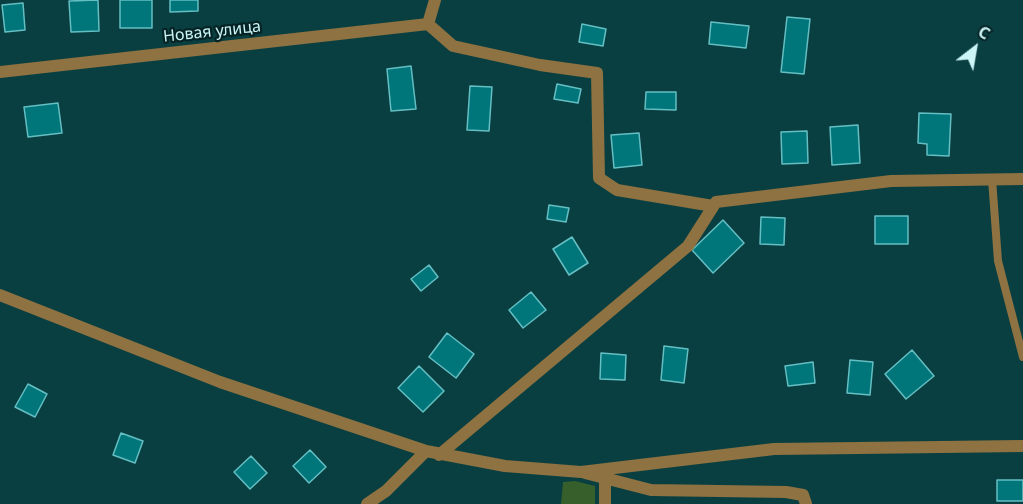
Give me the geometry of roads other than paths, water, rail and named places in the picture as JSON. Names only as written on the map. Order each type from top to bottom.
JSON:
[{"type":"street","points":[[435,0],[428,24],[453,46],[540,65],[597,73],[599,178],[617,190],[713,206]]},
{"type":"street","name":"Новая улица","points":[[0,72],[428,24]]},
{"type":"street","points":[[439,455],[688,246],[716,202],[891,181],[1023,179]]},
{"type":"street","points":[[0,295],[220,382],[439,455],[505,466],[581,472],[774,449],[1023,446]]},
{"type":"street","points":[[368,504],[386,491],[426,451]]},
{"type":"street","points":[[581,472],[651,490],[786,492],[803,495],[806,504]]},
{"type":"street","points":[[605,480],[605,504]]},
{"type":"lane","points":[[992,179],[998,261],[1023,357]]}]
